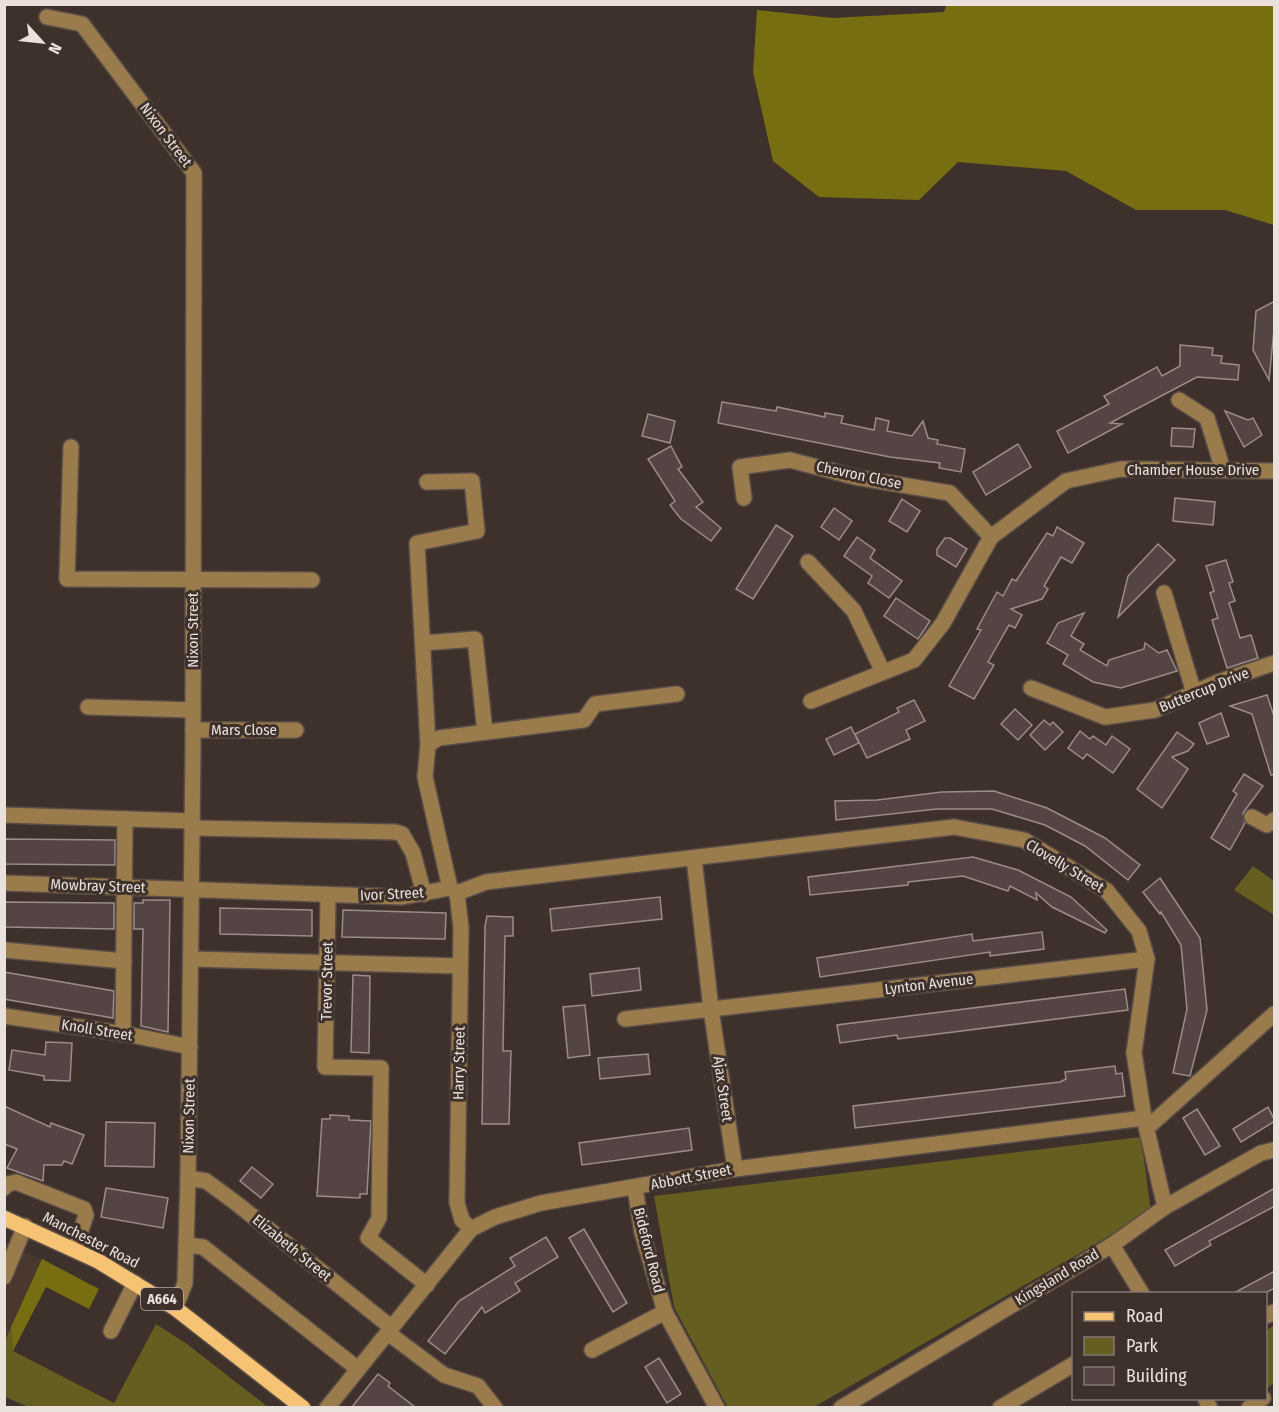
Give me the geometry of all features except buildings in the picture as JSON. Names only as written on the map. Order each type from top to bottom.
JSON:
[{"type":"main road","name":"Manchester Road","points":[[4,1218],[75,1249],[175,1308],[303,1407]]},
{"type":"street","name":"Nixon Street","points":[[46,17],[82,24],[194,173],[189,1178],[184,1288],[175,1308]]},
{"type":"street","points":[[1179,400],[1207,418],[1223,470]]},
{"type":"street","points":[[71,447],[67,579],[312,580]]},
{"type":"street","name":"Chevron Close","points":[[744,498],[740,467],[790,459],[855,477],[950,493],[991,537]]},
{"type":"street","name":"Chamber House Drive","points":[[811,701],[914,660],[943,622],[991,537],[1066,481],[1121,469],[1275,471]]},
{"type":"street","name":"Harry Street","points":[[427,482],[472,481],[477,531],[417,543],[429,746],[425,777],[454,891],[461,907],[457,1203],[462,1220],[471,1229]]},
{"type":"street","points":[[808,562],[854,611],[882,672]]},
{"type":"street","points":[[1164,593],[1194,693]]},
{"type":"street","points":[[423,643],[476,639],[485,732]]},
{"type":"street","name":"Buttercup Drive","points":[[1031,688],[1105,717],[1155,711],[1194,693],[1275,663]]},
{"type":"street","points":[[429,746],[439,738],[584,720],[595,704],[677,694]]},
{"type":"street","points":[[88,707],[193,710]]},
{"type":"street","name":"Mars Close","points":[[193,730],[296,730]]},
{"type":"street","points":[[4,815],[125,819],[192,825],[395,832],[402,834],[413,852],[424,894]]},
{"type":"street","points":[[1252,817],[1267,825],[1275,820]]},
{"type":"street","points":[[123,1034],[125,819]]},
{"type":"street","name":"Clovelly Street","points":[[694,858],[954,827],[1024,840],[1107,891],[1139,932],[1147,959],[1134,1053],[1145,1123],[1165,1207]]},
{"type":"street","name":"Ivor Street","points":[[192,890],[402,897],[454,891],[486,882],[694,858]]},
{"type":"street","name":"Ajax Street","points":[[694,858],[711,1009],[735,1169]]},
{"type":"street","name":"Mowbray Street","points":[[4,882],[192,890]]},
{"type":"street","name":"Trevor Street","points":[[328,896],[325,1067],[381,1068],[379,1218],[368,1238],[427,1285]]},
{"type":"street","points":[[4,950],[124,962]]},
{"type":"street","points":[[191,959],[460,966]]},
{"type":"street","name":"Lynton Avenue","points":[[711,1009],[1147,959]]},
{"type":"street","points":[[625,1019],[711,1009]]},
{"type":"street","points":[[1145,1123],[1275,1014]]},
{"type":"street","name":"Knoll Street","points":[[4,1016],[123,1034],[190,1047]]},
{"type":"street","name":"Abbott Street","points":[[327,1407],[471,1229],[495,1217],[540,1203],[735,1169],[1145,1123]]},
{"type":"street","name":"Kingsland Road","points":[[841,1407],[1112,1245],[1165,1207],[1261,1153],[1275,1150]]},
{"type":"street","name":"Elizabeth Street","points":[[189,1178],[206,1181],[236,1203],[444,1375],[477,1386],[495,1407]]},
{"type":"street","points":[[4,1188],[16,1182],[84,1209],[86,1215],[75,1249]]},
{"type":"street","name":"Bideford Road","points":[[635,1188],[642,1232],[665,1312],[717,1407]]},
{"type":"street","points":[[4,1277],[25,1226]]},
{"type":"street","points":[[186,1245],[203,1247],[358,1369]]},
{"type":"street","points":[[1112,1245],[1141,1292]]},
{"type":"street","points":[[111,1331],[135,1283]]},
{"type":"street","name":"Bideford Road","points":[[592,1350],[665,1312]]},
{"type":"street","points":[[1000,1407],[1072,1365]]},
{"type":"shaded area","points":[[947,4],[1274,5],[1274,225],[1225,210],[1136,210],[1066,171],[958,162],[919,200],[819,197],[773,161],[753,72],[757,10],[833,18],[944,12]]},
{"type":"shaded area","points":[[5,1244],[42,1259],[5,1342]]},
{"type":"shaded area","points":[[42,1259],[99,1289],[89,1309],[46,1287],[13,1351],[11,1327]]},
{"type":"green space","points":[[1253,866],[1274,881],[1274,915],[1234,890]]},
{"type":"green space","points":[[1141,1137],[1151,1212],[814,1407],[728,1408],[674,1307],[654,1196]]},
{"type":"green space","points":[[156,1324],[187,1344],[268,1407],[31,1408],[5,1397],[5,1342],[11,1327],[13,1351],[114,1403]]},
{"type":"green space","points":[[1274,1325],[1274,1383],[1267,1388],[1267,1330]]}]
